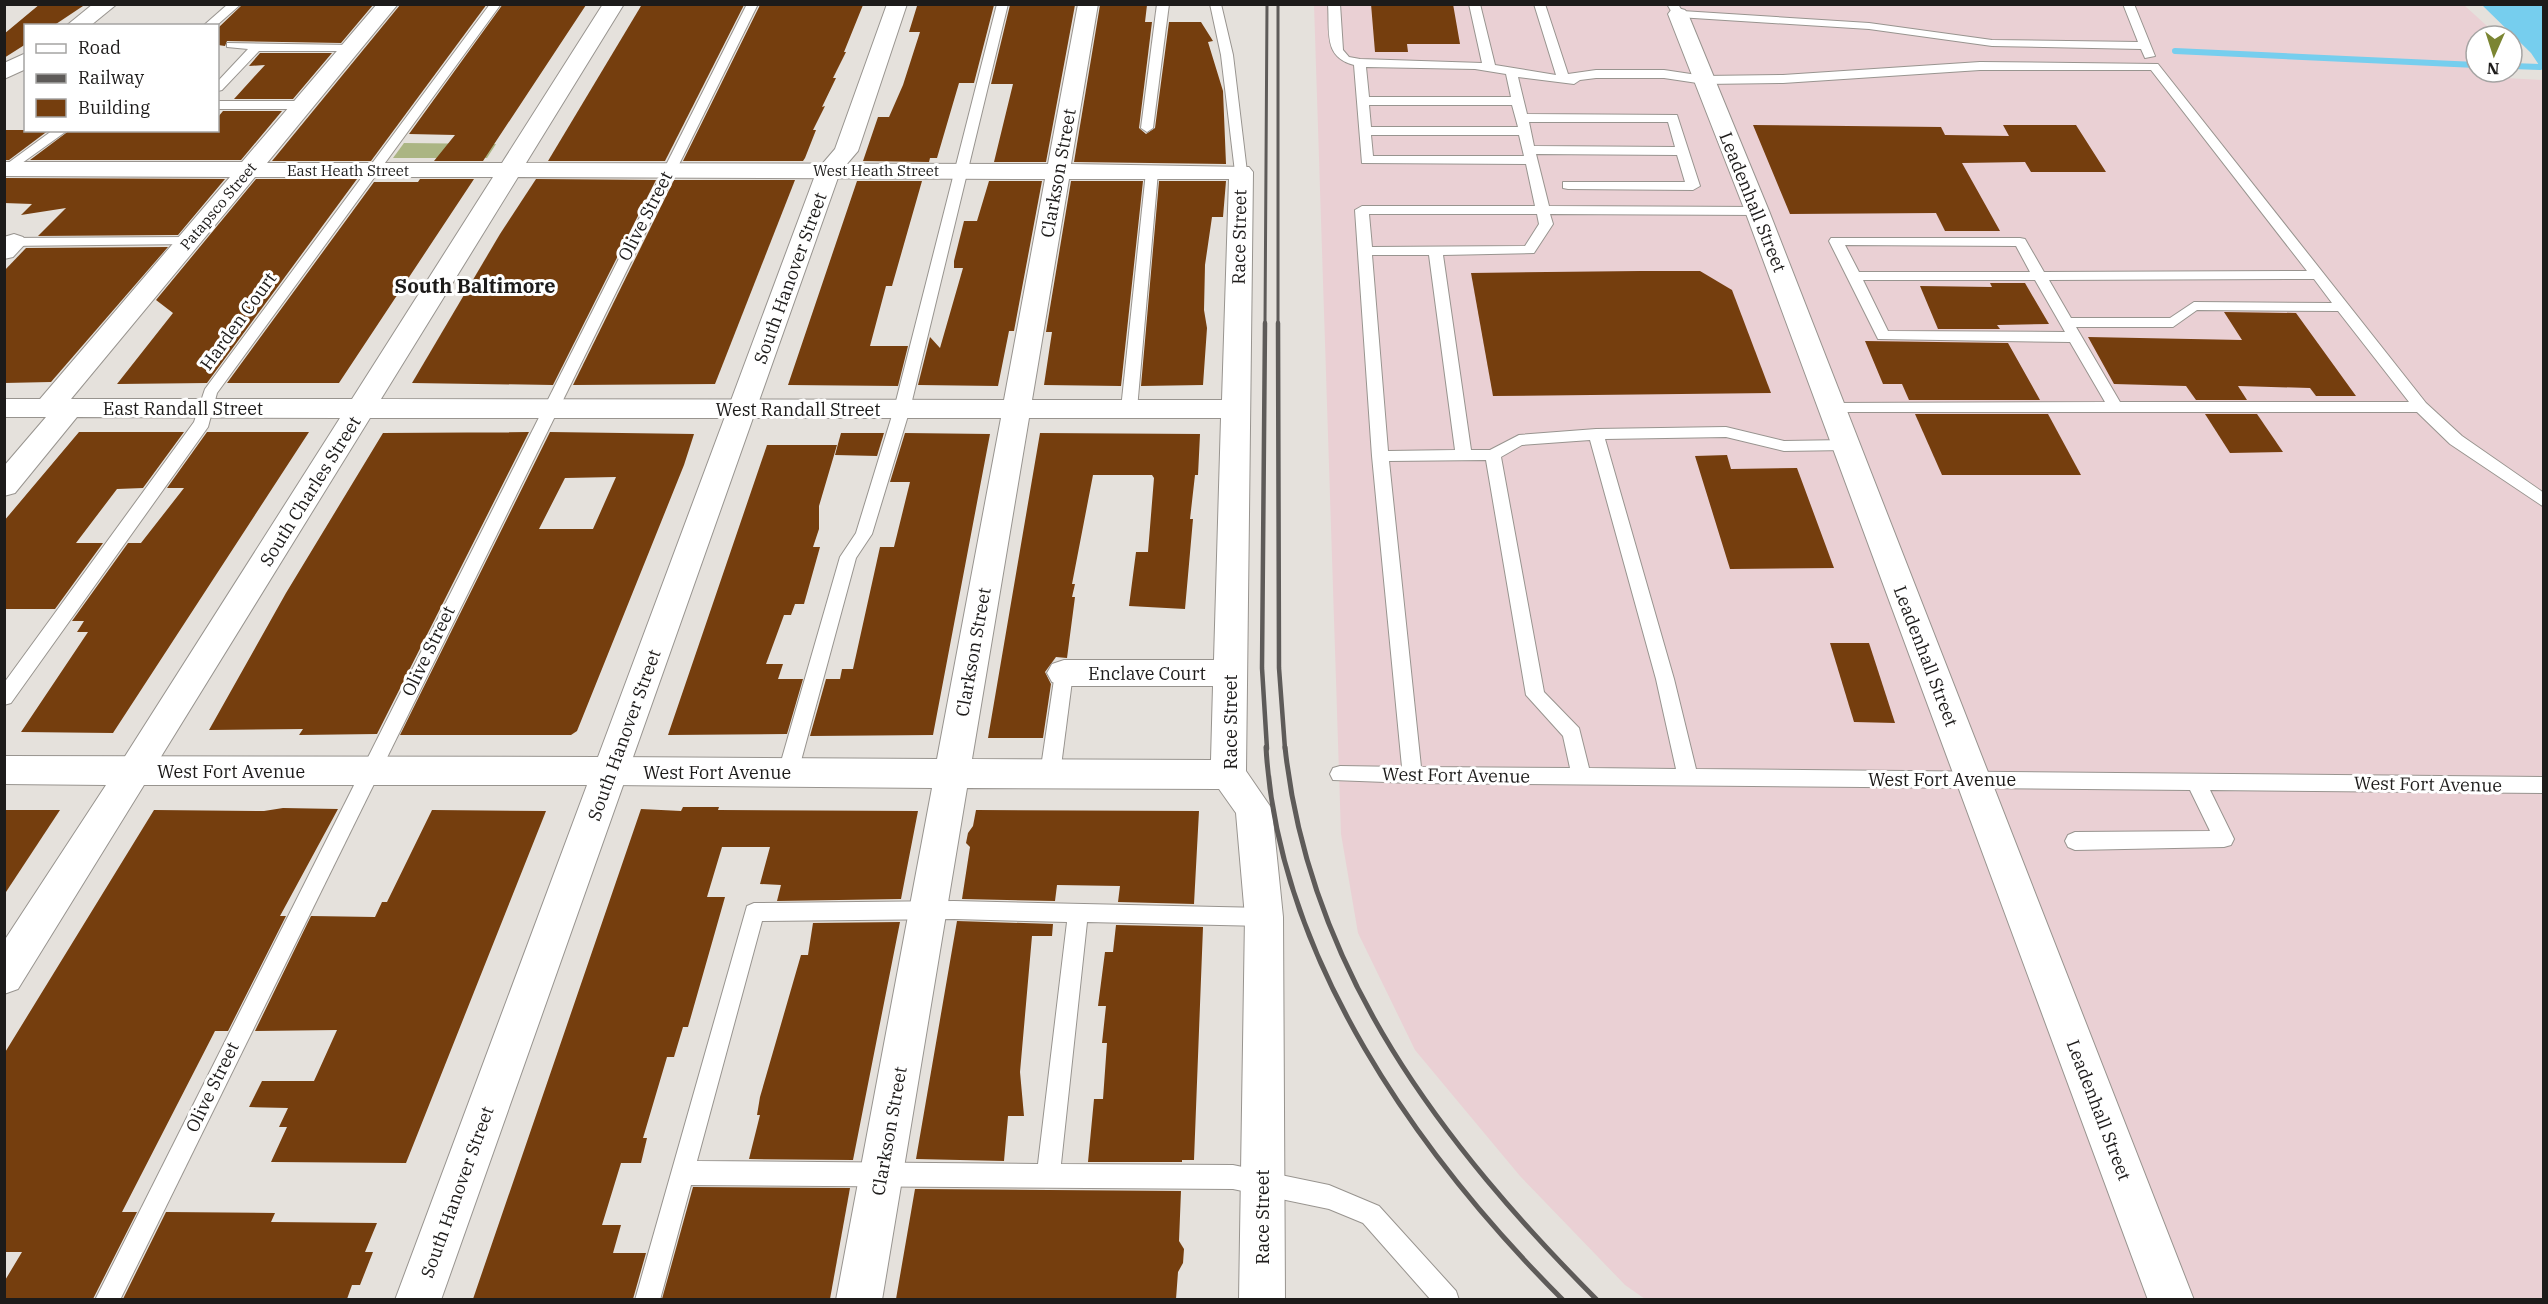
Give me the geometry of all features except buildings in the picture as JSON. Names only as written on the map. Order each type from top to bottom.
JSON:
[{"type":"street","points":[[79,24],[107,4]]},
{"type":"street","name":"Patapsco Street","points":[[4,486],[59,408],[189,242],[388,4]]},
{"type":"street","name":"South Charles Street","points":[[4,976],[614,4]]},
{"type":"street","name":"South Hanover Street","points":[[829,170],[826,150],[877,4]]},
{"type":"street","name":"South Hanover Street","points":[[418,1299],[829,170],[846,151],[897,4]]},
{"type":"street","name":"Clarkson Street","points":[[859,1299],[1088,4]]},
{"type":"street","name":"Leadenhall Street","points":[[1675,9],[1757,211],[2171,1299]]},
{"type":"street","points":[[4,57],[24,58]]},
{"type":"street","points":[[4,73],[24,59]]},
{"type":"street","name":"East Heath Street","points":[[6,170],[511,170]]},
{"type":"street","name":"West Heath Street","points":[[511,170],[1241,172]]},
{"type":"street","name":"Race Street","points":[[1241,172],[1228,775],[1254,809],[1264,916],[1262,1299]]},
{"type":"street","name":"East Randall Street","points":[[4,408],[361,409]]},
{"type":"street","name":"West Randall Street","points":[[361,409],[1236,409]]},
{"type":"street","name":"Enclave Court","points":[[1064,673],[1230,672]]},
{"type":"street","name":"West Fort Avenue","points":[[4,770],[1228,775]]},
{"type":"lane","points":[[211,24],[237,4]]},
{"type":"lane","name":"Harden Court","points":[[4,698],[198,428],[210,392],[496,4]]},
{"type":"lane","name":"Olive Street","points":[[106,1299],[753,4]]},
{"type":"lane","points":[[788,772],[848,557],[864,534],[902,409],[1003,4]]},
{"type":"lane","points":[[1147,128],[1163,4]]},
{"type":"lane","points":[[1215,4],[1227,55],[1241,172]]},
{"type":"lane","points":[[1334,4],[1337,51],[1346,59],[1360,63],[1488,66],[1511,72],[1609,85],[1669,85],[1704,80],[1877,75],[1980,66],[2154,66]]},
{"type":"lane","points":[[1474,4],[1488,66]]},
{"type":"lane","points":[[1539,4],[1563,78]]},
{"type":"lane","points":[[2128,4],[2154,66],[2421,407],[2456,440],[2544,501]]},
{"type":"lane","points":[[1675,9],[1859,25],[1992,43],[2145,46]]},
{"type":"lane","points":[[231,45],[258,46],[256,48]]},
{"type":"lane","points":[[219,86],[256,48],[351,48]]},
{"type":"lane","points":[[1360,63],[1367,160],[1683,151]]},
{"type":"lane","points":[[1364,250],[1529,250],[1546,224],[1511,72]]},
{"type":"lane","points":[[1363,101],[1518,101]]},
{"type":"lane","points":[[219,105],[303,105]]},
{"type":"lane","points":[[1522,118],[1673,117],[1694,186],[1568,185]]},
{"type":"lane","points":[[1365,131],[1525,131]]},
{"type":"lane","points":[[6,170],[59,132]]},
{"type":"lane","points":[[1129,409],[1152,172]]},
{"type":"lane","points":[[1412,775],[1380,456],[1362,210],[1757,211]]},
{"type":"lane","points":[[2075,337],[1883,336],[1836,241],[2020,242],[2039,276],[2075,337],[2116,408]]},
{"type":"lane","points":[[8,245],[189,242]]},
{"type":"lane","points":[[1435,250],[1464,456]]},
{"type":"lane","points":[[1854,276],[2316,275]]},
{"type":"lane","points":[[2066,322],[2173,323],[2194,306],[2342,307]]},
{"type":"lane","points":[[1832,408],[2421,407]]},
{"type":"lane","points":[[1380,456],[1493,455],[1519,440],[1596,434],[1726,432],[1784,446],[1846,445]]},
{"type":"lane","points":[[1596,434],[1665,679],[1688,778]]},
{"type":"lane","points":[[1493,455],[1535,695],[1572,733],[1581,776]]},
{"type":"lane","points":[[1050,774],[1064,673]]},
{"type":"lane","name":"West Fort Avenue","points":[[1340,774],[2544,785]]},
{"type":"lane","points":[[2075,841],[2224,839],[2196,781]]},
{"type":"lane","points":[[647,1299],[754,912],[928,910],[1264,916]]},
{"type":"lane","points":[[1048,1176],[1078,913]]},
{"type":"lane","points":[[681,1173],[1233,1177],[1329,1197],[1371,1215],[1402,1246],[1447,1299]]},
{"type":"shaded area","points":[[1314,5],[2464,5],[2485,24],[2464,24],[2464,84],[2524,84],[2524,79],[2543,80],[2543,1299],[1645,1299],[1625,1285],[1520,1176],[1415,1050],[1358,933],[1341,834]]},
{"type":"green space","points":[[404,143],[496,144],[487,158],[393,158]]},
{"type":"water","points":[[2482,5],[2543,5],[2543,71],[2524,46],[2524,24],[2501,24]]},
{"type":"waterway","points":[[2175,51],[2464,64]]},
{"type":"waterway","points":[[2524,66],[2540,67]]},
{"type":"railway","points":[[1265,325],[1267,4]]},
{"type":"railway","points":[[1278,4],[1278,323]]},
{"type":"railway","points":[[1265,323],[1262,668],[1267,749]]},
{"type":"railway","points":[[1278,323],[1279,668],[1285,749]]},
{"type":"railway","points":[[1266,747],[1276,825],[1297,902],[1327,976],[1365,1048],[1408,1117],[1457,1182],[1509,1243],[1563,1300]]},
{"type":"railway","points":[[1285,747],[1299,829],[1322,907],[1354,980],[1392,1050],[1437,1116],[1487,1180],[1540,1241],[1597,1300]]},
{"type":"district","name":"South Baltimore","points":[[475,285]]}]
